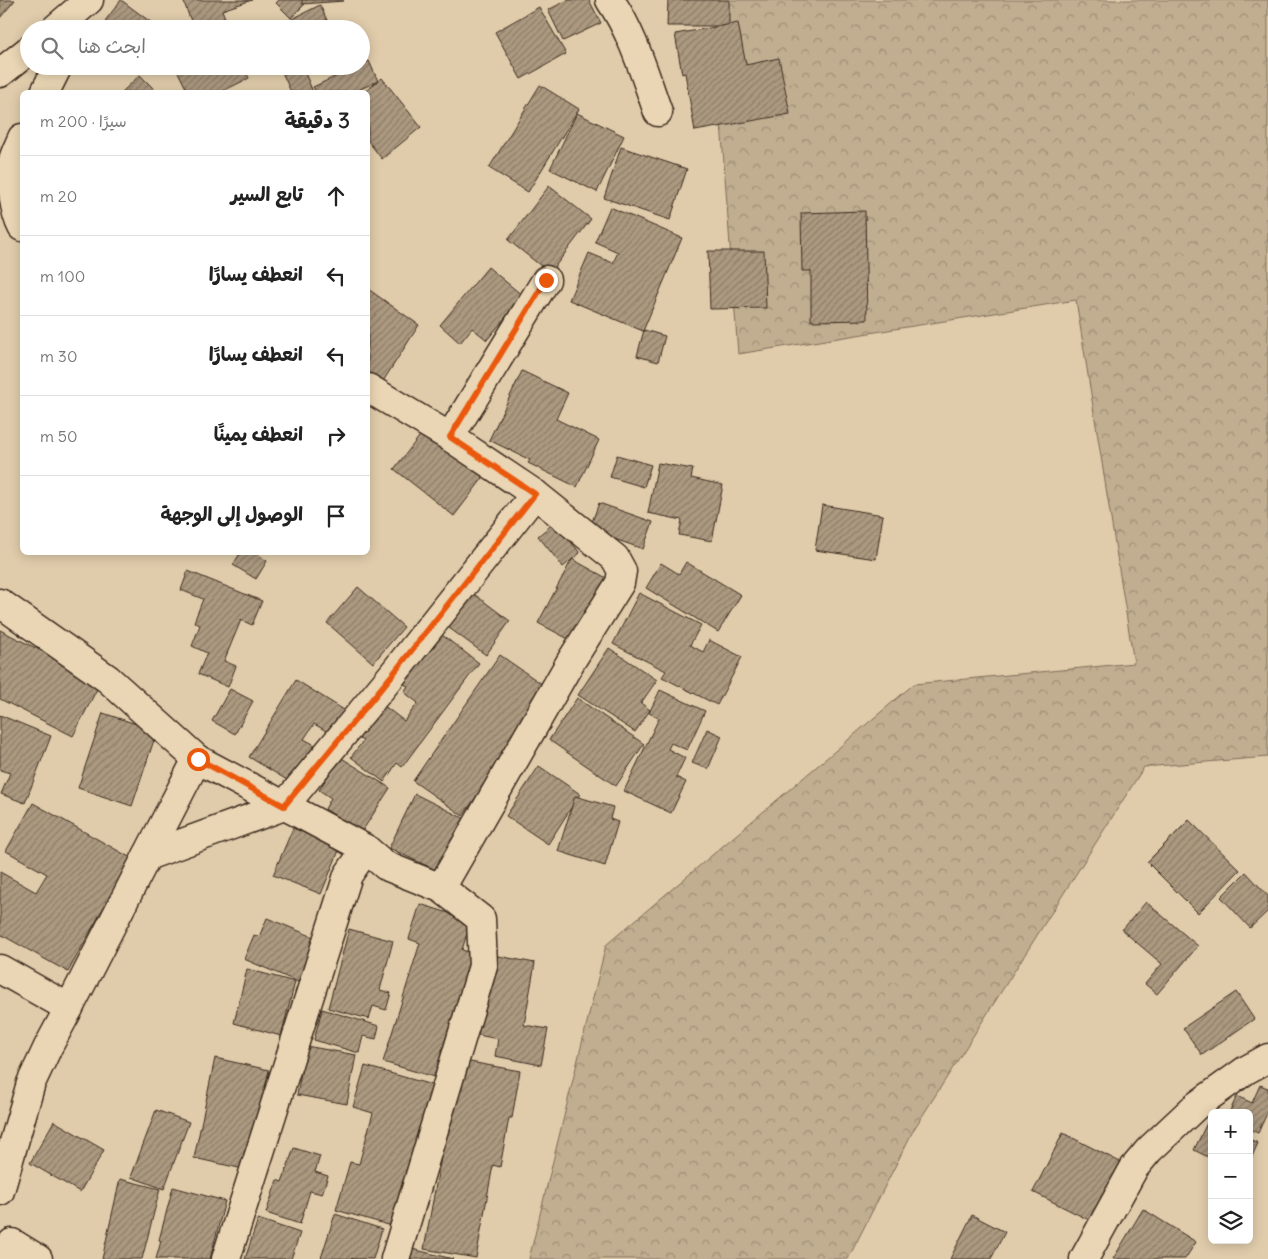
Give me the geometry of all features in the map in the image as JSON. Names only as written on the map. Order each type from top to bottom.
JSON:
[{"type":"street","points":[[65,20],[89,0]]},
{"type":"street","points":[[82,20],[94,0]]},
{"type":"street","points":[[610,0],[622,18],[634,44],[658,112]]},
{"type":"street","points":[[0,73],[20,57]]},
{"type":"street","points":[[46,90],[54,75]]},
{"type":"street","points":[[20,143],[13,160],[13,183],[17,216],[20,223]]},
{"type":"street","points":[[450,437],[546,280]]},
{"type":"street","points":[[370,389],[450,437],[535,494],[614,558],[622,571],[620,583],[571,661],[441,888]]},
{"type":"street","points":[[148,856],[284,806],[393,674],[535,494]]},
{"type":"street","points":[[0,603],[108,679],[198,759],[366,849],[386,866],[441,888],[481,919],[483,966],[394,1259]]},
{"type":"street","points":[[0,1191],[31,1083],[198,759]]},
{"type":"street","points":[[226,1259],[348,875],[366,849]]},
{"type":"street","points":[[0,969],[69,1008]]},
{"type":"street","points":[[1084,1259],[1134,1168],[1149,1150],[1202,1102],[1246,1070],[1268,1058]]},
{"type":"street","points":[[4,1245],[38,1259]]},
{"type":"green space","points":[[712,0],[1268,0],[1268,757],[1144,767],[914,1129],[848,1259],[529,1259],[606,945],[914,684],[1134,663],[1076,300],[738,354]]},
{"type":"building","points":[[0,0],[15,0],[0,18]]},
{"type":"building","points":[[121,0],[148,20],[106,20]]},
{"type":"building","points":[[183,0],[252,0],[222,10],[225,18],[219,20],[191,20]]},
{"type":"building","points":[[279,0],[308,1],[291,18],[276,3]]},
{"type":"building","points":[[302,0],[343,0],[344,1],[302,4]]},
{"type":"building","points":[[568,0],[589,0],[601,23],[563,41],[548,10]]},
{"type":"building","points":[[668,0],[729,0],[729,26],[667,26]]},
{"type":"building","points":[[320,5],[327,20],[290,20]]},
{"type":"building","points":[[539,7],[566,54],[521,79],[495,32]]},
{"type":"building","points":[[738,23],[746,65],[779,58],[790,114],[695,131],[685,73],[682,74],[675,34]]},
{"type":"building","points":[[370,63],[378,81],[358,90],[315,90],[313,87],[339,75],[370,75]]},
{"type":"building","points":[[140,75],[155,90],[124,90]]},
{"type":"building","points":[[180,75],[248,75],[249,78],[225,90],[187,90]]},
{"type":"building","points":[[283,75],[306,75],[312,90],[290,90]]},
{"type":"building","points":[[382,78],[421,127],[382,159],[370,144],[370,90],[367,90]]},
{"type":"building","points":[[540,85],[579,109],[528,192],[489,168]]},
{"type":"building","points":[[577,113],[624,136],[597,192],[550,169]]},
{"type":"building","points":[[621,147],[687,169],[670,220],[604,198]]},
{"type":"building","points":[[549,186],[591,219],[550,273],[508,240]]},
{"type":"building","points":[[610,207],[682,238],[643,331],[569,300],[589,253],[613,263],[618,252],[595,242]]},
{"type":"building","points":[[865,211],[867,320],[811,321],[811,271],[802,271],[801,213]]},
{"type":"building","points":[[708,251],[764,251],[766,308],[710,309]]},
{"type":"building","points":[[488,267],[523,296],[487,340],[472,328],[460,343],[440,325]]},
{"type":"building","points":[[370,290],[419,325],[378,389],[370,384]]},
{"type":"building","points":[[644,330],[665,336],[658,362],[637,356]]},
{"type":"building","points":[[522,371],[568,393],[556,419],[599,440],[577,487],[528,463],[530,460],[489,440]]},
{"type":"building","points":[[426,428],[486,474],[454,516],[394,469]]},
{"type":"building","points":[[617,455],[651,465],[644,487],[610,477]]},
{"type":"building","points":[[658,463],[693,469],[691,478],[723,485],[712,541],[679,535],[682,520],[648,513]]},
{"type":"building","points":[[599,503],[653,522],[643,549],[589,530]]},
{"type":"building","points":[[822,505],[883,515],[876,559],[815,550]]},
{"type":"building","points":[[555,522],[580,553],[563,567],[538,536]]},
{"type":"building","points":[[239,555],[258,555],[267,561],[256,579],[233,565]]},
{"type":"building","points":[[572,559],[612,581],[578,644],[538,623]]},
{"type":"building","points":[[686,562],[741,595],[718,632],[646,588],[661,563],[679,574]]},
{"type":"building","points":[[188,571],[262,601],[252,625],[241,620],[224,661],[236,666],[228,687],[198,674],[207,653],[192,646],[200,625],[194,622],[203,599],[181,590]]},
{"type":"building","points":[[358,587],[404,627],[373,663],[327,623]]},
{"type":"building","points":[[470,591],[510,621],[486,655],[445,625]]},
{"type":"building","points":[[639,593],[701,625],[690,645],[703,652],[709,640],[742,657],[717,705],[662,677],[666,671],[613,644]]},
{"type":"building","points":[[0,630],[101,681],[73,736],[0,699]]},
{"type":"building","points":[[442,635],[479,663],[402,767],[397,763],[384,782],[351,757],[363,741],[358,738],[383,705],[404,721],[418,703],[404,692],[408,686],[404,684]]},
{"type":"building","points":[[609,648],[657,680],[641,703],[650,710],[635,732],[578,695]]},
{"type":"building","points":[[500,655],[549,689],[463,816],[413,781]]},
{"type":"building","points":[[296,680],[344,710],[330,733],[314,724],[304,739],[315,745],[292,783],[249,757]]},
{"type":"building","points":[[230,689],[253,701],[235,734],[212,721]]},
{"type":"building","points":[[660,690],[705,711],[687,750],[671,743],[668,749],[685,758],[676,777],[686,782],[671,813],[624,791],[659,718],[649,713]]},
{"type":"building","points":[[577,698],[644,744],[616,786],[549,740]]},
{"type":"building","points":[[103,713],[157,731],[132,806],[78,788]]},
{"type":"building","points":[[0,715],[51,736],[25,803],[1,794],[10,773],[0,770]]},
{"type":"building","points":[[707,729],[722,736],[708,769],[692,763]]},
{"type":"building","points":[[340,757],[390,788],[361,833],[325,809],[331,798],[319,790]]},
{"type":"building","points":[[539,766],[580,794],[548,844],[506,816]]},
{"type":"building","points":[[415,794],[467,820],[442,873],[389,848]]},
{"type":"building","points":[[575,796],[613,807],[610,819],[618,822],[605,866],[558,851]]},
{"type":"building","points":[[33,803],[131,858],[68,972],[0,934],[0,872],[36,892],[47,874],[6,851]]},
{"type":"building","points":[[1189,820],[1240,870],[1198,913],[1147,862]]},
{"type":"building","points":[[293,828],[340,848],[321,894],[273,875]]},
{"type":"building","points":[[1246,872],[1268,896],[1268,911],[1250,928],[1221,897]]},
{"type":"building","points":[[1146,902],[1198,946],[1157,994],[1145,984],[1162,964],[1122,930]]},
{"type":"building","points":[[420,904],[471,920],[462,950],[472,953],[434,1077],[383,1062],[420,943],[409,939]]},
{"type":"building","points":[[267,918],[316,938],[298,982],[244,959],[254,935],[259,937]]},
{"type":"building","points":[[349,929],[393,941],[380,990],[391,993],[386,1010],[373,1006],[369,1019],[328,1008]]},
{"type":"building","points":[[493,955],[535,963],[524,1025],[548,1029],[541,1065],[495,1056],[498,1039],[478,1035]]},
{"type":"building","points":[[247,969],[295,982],[281,1036],[234,1023]]},
{"type":"building","points":[[1236,992],[1254,1019],[1202,1055],[1183,1028]]},
{"type":"building","points":[[322,1009],[379,1026],[376,1039],[363,1036],[359,1053],[314,1040]]},
{"type":"building","points":[[306,1046],[356,1055],[347,1104],[297,1095]]},
{"type":"building","points":[[215,1058],[269,1070],[248,1170],[194,1158]]},
{"type":"building","points":[[459,1060],[520,1071],[512,1118],[509,1118],[500,1167],[493,1165],[476,1258],[424,1249]]},
{"type":"building","points":[[365,1066],[432,1085],[392,1226],[336,1210],[350,1162],[359,1164],[373,1113],[353,1107]]},
{"type":"building","points":[[1260,1085],[1268,1088],[1268,1111],[1258,1133],[1253,1131],[1253,1109],[1231,1109],[1237,1096],[1252,1103]]},
{"type":"building","points":[[156,1110],[189,1122],[164,1189],[131,1177]]},
{"type":"building","points":[[54,1121],[104,1150],[80,1192],[30,1163]]},
{"type":"building","points":[[1208,1121],[1208,1157],[1194,1150]]},
{"type":"building","points":[[1063,1133],[1126,1165],[1097,1224],[1033,1192]]},
{"type":"building","points":[[1253,1141],[1258,1143],[1253,1154]]},
{"type":"building","points":[[294,1148],[320,1156],[315,1172],[328,1176],[322,1194],[310,1191],[300,1224],[266,1213],[277,1180],[282,1182]]},
{"type":"building","points":[[120,1179],[160,1189],[142,1259],[102,1259]]},
{"type":"building","points":[[173,1187],[225,1201],[210,1259],[156,1259]]},
{"type":"building","points":[[1143,1209],[1196,1242],[1185,1259],[1113,1259]]},
{"type":"building","points":[[335,1214],[382,1229],[373,1259],[321,1258]]},
{"type":"building","points":[[972,1215],[1005,1232],[991,1259],[950,1259]]},
{"type":"building","points":[[258,1219],[300,1233],[291,1259],[245,1259]]},
{"type":"building","points":[[412,1249],[453,1259],[410,1259]]},
{"type":"route","points":[[198,759],[284,806],[393,674],[535,494],[450,437],[546,280]]}]
